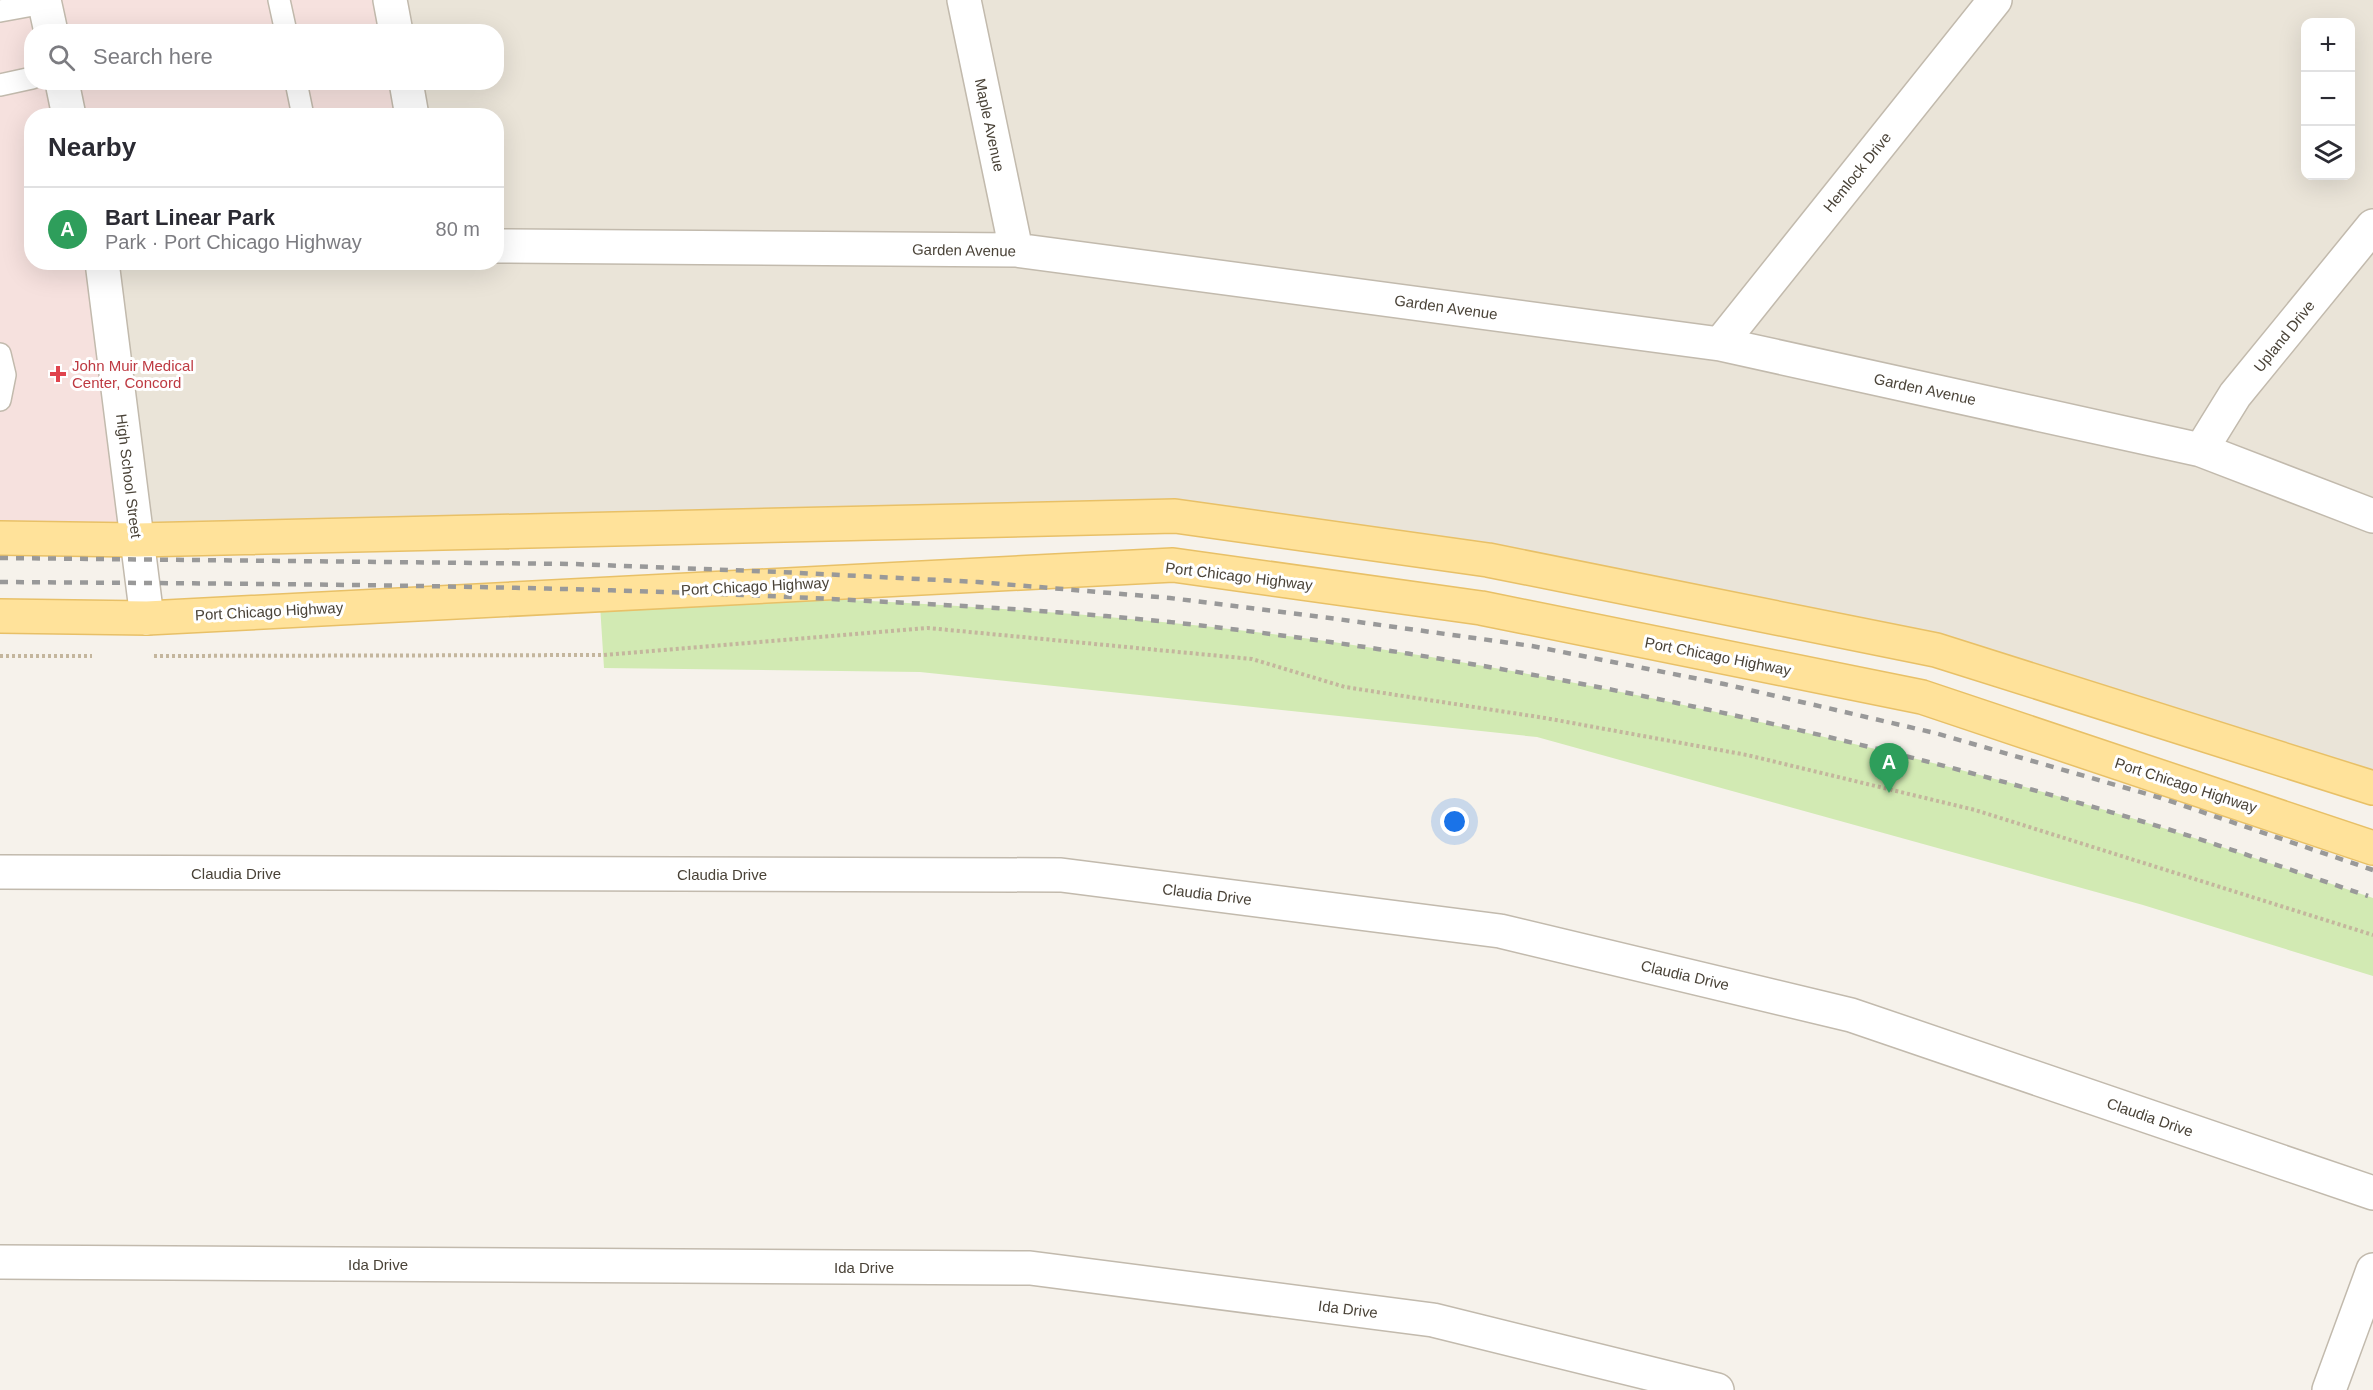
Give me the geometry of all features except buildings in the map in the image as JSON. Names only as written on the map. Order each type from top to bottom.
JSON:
[{"type":"main road","points":[[0,538],[137,540],[1175,516],[1488,560],[1935,650],[2373,788]]},
{"type":"main road","name":"Port Chicago Highway","points":[[0,616],[147,618],[1173,565],[1481,608],[1922,697],[2373,848]]},
{"type":"street","points":[[390,0],[394,24]]},
{"type":"street","name":"Maple Avenue","points":[[964,0],[1016,250]]},
{"type":"street","name":"Hemlock Drive","points":[[1720,344],[1995,0]]},
{"type":"street","points":[[64,90],[67,108]]},
{"type":"street","points":[[407,90],[411,108]]},
{"type":"street","name":"Upland Drive","points":[[2201,450],[2235,395],[2373,226]]},
{"type":"street","name":"Garden Avenue","points":[[504,246],[1016,250],[1720,344],[2201,450],[2373,516]]},
{"type":"street","name":"High School Street","points":[[103,270],[147,618]]},
{"type":"street","name":"Claudia Drive","points":[[0,872],[1061,875],[1500,931],[1851,1015],[2373,1193]]},
{"type":"street","name":"Ida Drive","points":[[0,1262],[1030,1268],[1433,1320],[1717,1390]]},
{"type":"street","points":[[2329,1390],[2373,1270]]},
{"type":"lane","points":[[279,0],[284,24]]},
{"type":"lane","points":[[0,11],[46,12]]},
{"type":"lane","points":[[0,85],[24,80]]},
{"type":"lane","points":[[298,90],[301,108]]},
{"type":"lane","points":[[0,354],[5,375],[0,400]]},
{"type":"path","points":[[142,656],[603,655],[928,628],[1252,659],[1345,687],[1545,718],[1747,755],[1964,808],[2179,873],[2373,936]]},
{"type":"path","points":[[0,656],[97,656]]},
{"type":"shaded area","name":"John Muir Medical Center, Concord","points":[[0,0],[390,0],[395,24],[24,24],[24,90],[407,90],[411,108],[24,108],[24,270],[103,270],[137,540],[0,538]]},
{"type":"shaded area","points":[[390,0],[2373,0],[2373,788],[1935,650],[1175,516],[137,540],[103,270],[504,270],[504,108],[411,108],[407,90],[504,90],[504,24],[395,24]]},
{"type":"green space","points":[[599,589],[966,606],[1241,630],[1459,662],[1584,684],[1709,710],[1914,758],[2036,790],[2184,835],[2373,898],[2373,976],[2143,905],[1537,737],[920,672],[604,668]]},
{"type":"railway","points":[[0,558],[574,564],[780,572],[978,582],[1170,598],[1337,619],[1532,646],[1724,684],[1935,733],[2161,798],[2373,870]]},
{"type":"railway","points":[[0,582],[435,586],[761,596],[1057,612],[1170,622],[1294,637],[1542,676],[1788,727],[2031,789],[2233,850],[2368,896]]},
{"type":"place","name":"John Muir Medical Center, Concord","points":[[58,374]]},
{"type":"place","name":"Bart Linear Park","points":[[1889,793]]}]
